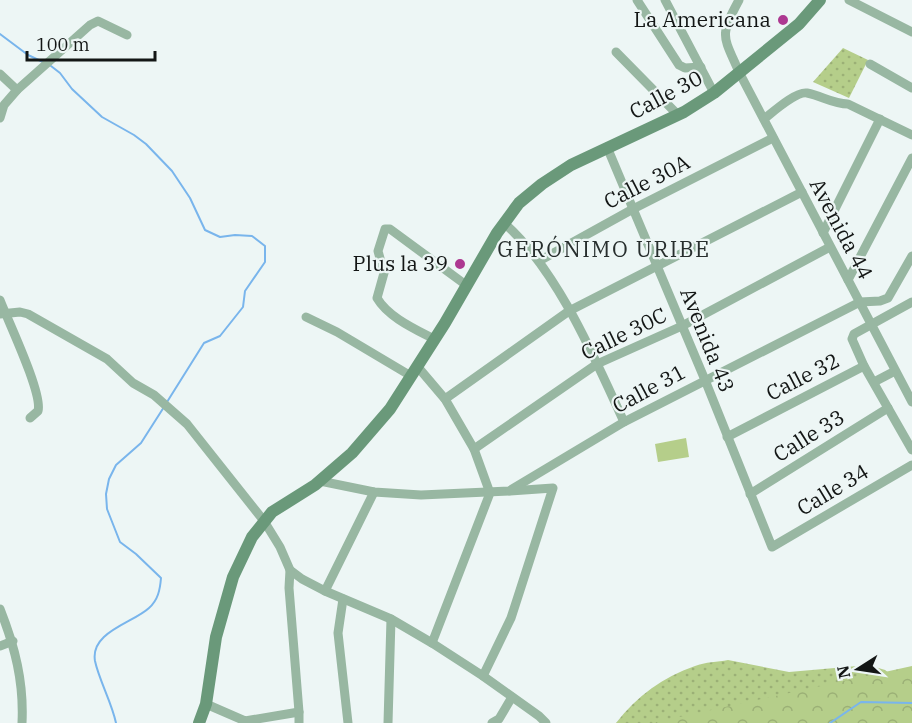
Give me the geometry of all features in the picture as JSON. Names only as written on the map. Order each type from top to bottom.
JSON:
[{"type":"main road","name":"Calle 30","points":[[199,723],[206,704],[216,637],[233,578],[252,537],[272,512],[320,481],[352,453],[390,409],[504,223],[519,203],[571,165],[678,115],[714,93],[799,24],[820,0]]},
{"type":"street","points":[[637,0],[680,65],[685,68],[701,67]]},
{"type":"street","points":[[665,0],[714,93]]},
{"type":"street","name":"Avenida 44","points":[[739,0],[724,28],[725,40],[773,138],[912,402]]},
{"type":"street","points":[[849,0],[912,32]]},
{"type":"street","points":[[0,118],[4,105],[17,90],[90,25],[98,21],[127,35]]},
{"type":"street","points":[[616,52],[678,115]]},
{"type":"street","points":[[870,64],[912,87]]},
{"type":"street","points":[[0,74],[17,90]]},
{"type":"street","points":[[764,119],[797,95],[806,93],[839,104],[848,104],[912,135]]},
{"type":"street","points":[[823,233],[880,119]]},
{"type":"street","name":"Calle 30A","points":[[539,261],[633,209],[773,138]]},
{"type":"street","name":"Avenida 43","points":[[607,147],[772,547]]},
{"type":"street","points":[[848,280],[912,158]]},
{"type":"street","points":[[445,399],[569,311],[802,192]]},
{"type":"street","points":[[504,223],[539,261],[597,364],[624,422]]},
{"type":"street","points":[[434,339],[384,308],[377,298],[384,273],[378,251],[386,229],[390,229],[414,245],[466,285]]},
{"type":"street","name":"Calle 30C","points":[[474,449],[597,364],[682,326],[830,247]]},
{"type":"street","name":"Calle 31","points":[[320,481],[374,492],[421,495],[509,491],[624,422],[705,380],[860,302],[880,302],[888,298],[912,256]]},
{"type":"street","points":[[0,300],[2,313],[21,351],[39,402],[38,411],[30,418]]},
{"type":"street","points":[[912,302],[854,334],[852,339],[864,366],[912,450]]},
{"type":"street","points":[[2,313],[20,312],[38,318],[97,352],[133,383],[154,395],[187,424],[264,522],[280,547],[290,570],[289,588],[299,723]]},
{"type":"street","points":[[306,317],[414,371],[445,399],[474,449],[490,493],[432,643]]},
{"type":"street","name":"Calle 32","points":[[727,437],[864,366]]},
{"type":"street","points":[[874,382],[896,371]]},
{"type":"street","name":"Calle 33","points":[[750,494],[888,408]]},
{"type":"street","name":"Calle 34","points":[[772,547],[912,465]]},
{"type":"street","points":[[483,676],[511,618],[553,488],[509,491]]},
{"type":"street","points":[[324,591],[374,492]]},
{"type":"street","points":[[290,570],[324,591],[391,619],[432,643],[483,676],[546,723]]},
{"type":"street","points":[[343,599],[338,633],[348,723]]},
{"type":"street","points":[[0,609],[13,641],[20,671],[23,698],[22,723]]},
{"type":"street","points":[[388,723],[391,619]]},
{"type":"street","points":[[0,646],[13,641]]},
{"type":"street","points":[[492,723],[499,719],[512,697]]},
{"type":"street","points":[[206,704],[244,722],[299,712]]},
{"type":"green space","points":[[843,48],[868,60],[849,98],[813,82]]},
{"type":"green space","points":[[686,438],[689,457],[658,462],[655,444]]},
{"type":"green space","points":[[728,660],[789,672],[869,665],[885,670],[898,680],[912,723],[616,723],[633,704],[661,682],[683,670]]},
{"type":"green space","points":[[912,666],[912,723],[652,723]]},
{"type":"waterway","points":[[0,34],[28,55],[43,62]]},
{"type":"waterway","points":[[51,66],[102,117],[146,144],[172,171],[190,198],[205,230],[220,237],[252,236],[265,246],[265,262],[245,291],[243,307],[220,336],[204,343],[167,402]]},
{"type":"waterway","points":[[116,723],[97,668],[95,651],[106,635],[142,613],[155,602],[161,578],[120,542],[107,509],[106,494],[109,479],[116,465],[141,443],[164,407]]},
{"type":"waterway","points":[[830,723],[861,702],[912,703]]},
{"type":"place","name":"La Americana","points":[[783,20]]},
{"type":"place","name":"Plus la 39","points":[[460,264]]},
{"type":"district","name":"GERÓNIMO URIBE","points":[[604,249]]}]
